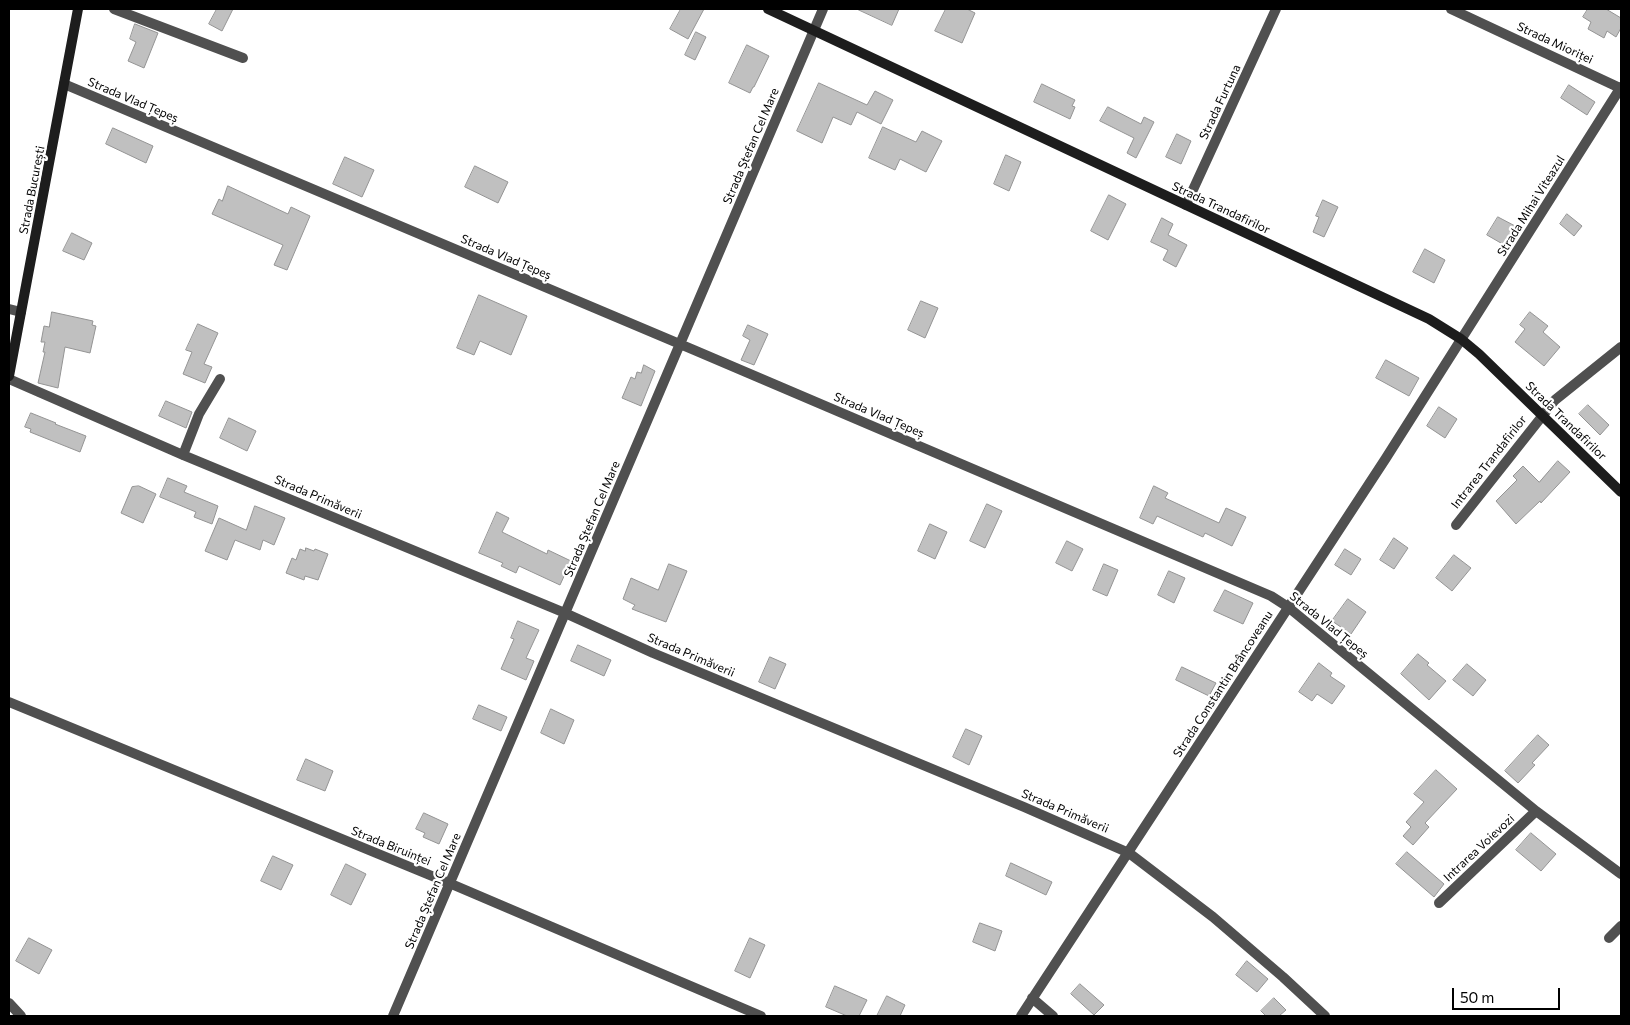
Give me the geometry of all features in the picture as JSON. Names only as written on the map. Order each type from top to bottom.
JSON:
[{"type":"main road","name":"Strada București","points":[[9,377],[78,9]]},
{"type":"main road","name":"Strada Trandafirilor","points":[[768,9],[1429,319],[1461,339],[1621,492]]},
{"type":"street","points":[[114,9],[243,58]]},
{"type":"street","name":"Strada Ștefan Cel Mare","points":[[393,1016],[823,9]]},
{"type":"street","name":"Strada Furtuna","points":[[1186,205],[1276,9]]},
{"type":"street","name":"Strada Mioriței","points":[[1451,9],[1621,88]]},
{"type":"street","name":"Strada Vlad Țepeș","points":[[64,84],[1262,592],[1288,607],[1536,811],[1621,874]]},
{"type":"street","name":"Strada Mihai Viteazul","points":[[1461,339],[1621,88]]},
{"type":"street","points":[[9,309],[21,312]]},
{"type":"street","name":"Strada Constantin Brâncoveanu","points":[[1021,1016],[1386,458],[1461,339]]},
{"type":"street","name":"Intrarea Trandafirilor","points":[[1456,525],[1555,400],[1621,347]]},
{"type":"street","name":"Strada Primăverii","points":[[9,377],[184,455],[565,613],[653,653],[1024,807],[1128,853],[1213,917],[1325,1016]]},
{"type":"street","points":[[184,455],[199,414],[220,379]]},
{"type":"street","name":"Strada Biruinței","points":[[9,702],[449,883],[761,1016]]},
{"type":"street","name":"Intrarea Voievozi","points":[[1439,903],[1536,811]]},
{"type":"street","points":[[1609,938],[1621,926]]},
{"type":"street","points":[[1032,998],[1053,1016]]},
{"type":"street","points":[[9,1002],[21,1016]]},
{"type":"building","points":[[217,9],[233,9],[222,31],[209,24]]},
{"type":"building","points":[[681,9],[704,9],[688,39],[670,29]]},
{"type":"building","points":[[857,9],[899,9],[892,25]]},
{"type":"building","points":[[946,9],[967,9],[975,13],[962,43],[935,31]]},
{"type":"building","points":[[1588,9],[1606,9],[1621,18],[1621,28],[1616,37],[1607,31],[1604,38],[1588,29],[1591,22],[1583,17]]},
{"type":"building","points":[[135,24],[158,33],[144,68],[128,61],[136,42],[130,39]]},
{"type":"building","points":[[696,32],[706,37],[695,60],[685,55]]},
{"type":"building","points":[[747,45],[769,56],[750,93],[729,83]]},
{"type":"building","points":[[819,83],[867,105],[875,91],[893,100],[881,124],[857,112],[851,125],[833,117],[822,143],[797,131]]},
{"type":"building","points":[[1042,84],[1075,100],[1072,106],[1075,107],[1070,119],[1034,102]]},
{"type":"building","points":[[1569,85],[1595,102],[1587,115],[1561,98]]},
{"type":"building","points":[[1108,107],[1141,124],[1144,117],[1154,122],[1136,158],[1127,153],[1134,138],[1100,121]]},
{"type":"building","points":[[883,127],[916,142],[922,131],[942,141],[926,172],[900,159],[895,170],[869,158]]},
{"type":"building","points":[[113,128],[153,146],[146,163],[106,144]]},
{"type":"building","points":[[1177,134],[1191,141],[1181,164],[1166,157]]},
{"type":"building","points":[[1006,155],[1021,162],[1009,191],[994,184]]},
{"type":"building","points":[[345,157],[374,170],[362,197],[333,184]]},
{"type":"building","points":[[475,166],[508,182],[498,203],[465,187]]},
{"type":"building","points":[[228,186],[288,214],[291,207],[310,216],[287,270],[274,265],[283,245],[212,214],[219,199],[222,201]]},
{"type":"building","points":[[1109,195],[1126,204],[1108,240],[1091,231]]},
{"type":"building","points":[[1323,200],[1338,207],[1324,237],[1313,232],[1319,217],[1316,216]]},
{"type":"building","points":[[1567,214],[1582,226],[1574,236],[1560,224]]},
{"type":"building","points":[[1498,217],[1517,227],[1506,246],[1487,235]]},
{"type":"building","points":[[1162,218],[1173,224],[1168,235],[1187,245],[1176,267],[1163,260],[1168,250],[1151,242]]},
{"type":"building","points":[[72,233],[92,243],[84,260],[63,251]]},
{"type":"building","points":[[1425,249],[1445,260],[1434,283],[1413,272]]},
{"type":"building","points":[[479,295],[527,316],[511,355],[480,341],[474,355],[457,348]]},
{"type":"building","points":[[921,301],[938,308],[925,338],[908,330]]},
{"type":"building","points":[[52,312],[93,321],[92,325],[96,326],[90,353],[65,347],[58,388],[38,383],[45,352],[43,352],[45,342],[41,342],[44,326],[49,327]]},
{"type":"building","points":[[1530,312],[1548,326],[1543,332],[1560,347],[1544,366],[1515,342],[1525,329],[1520,325]]},
{"type":"building","points":[[198,324],[218,333],[204,364],[212,367],[205,383],[183,374],[192,352],[186,350]]},
{"type":"building","points":[[748,325],[768,334],[754,365],[741,360],[750,340],[743,336]]},
{"type":"building","points":[[1386,360],[1419,378],[1409,396],[1376,378]]},
{"type":"building","points":[[644,365],[655,371],[641,406],[622,398],[631,377],[635,379],[637,372],[641,373]]},
{"type":"building","points":[[166,401],[192,412],[186,428],[159,416]]},
{"type":"building","points":[[1588,405],[1609,425],[1600,435],[1579,414]]},
{"type":"building","points":[[1439,407],[1457,419],[1445,438],[1427,426]]},
{"type":"building","points":[[31,413],[86,436],[80,452],[30,432],[31,429],[25,427]]},
{"type":"building","points":[[229,418],[256,431],[247,451],[220,438]]},
{"type":"building","points":[[1558,461],[1570,472],[1541,503],[1540,501],[1516,524],[1496,501],[1517,480],[1513,476],[1523,466],[1539,482]]},
{"type":"building","points":[[168,478],[187,486],[184,492],[218,506],[212,524],[194,517],[196,512],[160,497]]},
{"type":"building","points":[[139,486],[156,494],[143,523],[121,513],[132,487]]},
{"type":"building","points":[[1154,486],[1168,493],[1165,498],[1219,523],[1226,508],[1246,517],[1232,546],[1205,533],[1203,537],[1157,516],[1153,524],[1140,518]]},
{"type":"building","points":[[987,504],[1002,511],[985,548],[970,541]]},
{"type":"building","points":[[255,506],[285,518],[274,545],[263,540],[260,550],[235,540],[227,560],[205,551],[219,518],[246,530]]},
{"type":"building","points":[[497,512],[509,518],[502,532],[547,554],[548,550],[571,561],[560,585],[519,566],[516,573],[501,566],[503,563],[479,553]]},
{"type":"building","points":[[930,524],[947,532],[935,559],[918,551]]},
{"type":"building","points":[[1394,538],[1408,548],[1394,569],[1380,560]]},
{"type":"building","points":[[1067,541],[1083,549],[1072,571],[1056,563]]},
{"type":"building","points":[[306,548],[328,554],[318,580],[305,576],[304,580],[286,573],[292,558],[296,560],[300,549],[305,551]]},
{"type":"building","points":[[1345,549],[1361,559],[1351,575],[1335,565]]},
{"type":"building","points":[[1454,555],[1471,568],[1452,591],[1436,578]]},
{"type":"building","points":[[669,564],[687,571],[666,622],[632,609],[635,605],[623,599],[631,578],[658,590]]},
{"type":"building","points":[[1104,564],[1118,570],[1107,596],[1093,590]]},
{"type":"building","points":[[1169,571],[1185,578],[1174,603],[1158,595]]},
{"type":"building","points":[[1225,590],[1253,603],[1243,624],[1214,611]]},
{"type":"building","points":[[1348,599],[1366,612],[1351,634],[1332,621]]},
{"type":"building","points":[[518,621],[539,630],[526,658],[534,661],[526,680],[501,669],[514,639],[511,638]]},
{"type":"building","points":[[578,645],[611,660],[604,676],[571,661]]},
{"type":"building","points":[[1418,654],[1429,663],[1427,665],[1446,681],[1429,700],[1401,674]]},
{"type":"building","points":[[770,657],[786,664],[775,689],[759,682]]},
{"type":"building","points":[[1319,663],[1332,673],[1330,676],[1345,686],[1332,704],[1317,694],[1312,701],[1299,692]]},
{"type":"building","points":[[1467,664],[1486,680],[1473,696],[1453,680]]},
{"type":"building","points":[[1182,667],[1216,683],[1209,696],[1176,680]]},
{"type":"building","points":[[479,705],[507,717],[501,731],[473,719]]},
{"type":"building","points":[[551,709],[574,720],[564,744],[541,733]]},
{"type":"building","points":[[966,729],[982,736],[969,765],[953,757]]},
{"type":"building","points":[[1538,735],[1549,745],[1532,763],[1535,765],[1518,783],[1505,771]]},
{"type":"building","points":[[306,759],[333,771],[325,791],[297,780]]},
{"type":"building","points":[[1436,770],[1457,789],[1425,823],[1429,827],[1413,845],[1403,836],[1411,827],[1406,822],[1424,802],[1414,794]]},
{"type":"building","points":[[424,813],[448,824],[439,844],[423,837],[425,833],[416,829]]},
{"type":"building","points":[[1531,833],[1556,854],[1541,871],[1516,850]]},
{"type":"building","points":[[1407,852],[1444,884],[1434,897],[1396,864]]},
{"type":"building","points":[[273,856],[293,865],[281,890],[261,881]]},
{"type":"building","points":[[1011,863],[1052,882],[1046,895],[1006,876]]},
{"type":"building","points":[[346,864],[366,874],[351,905],[331,895]]},
{"type":"building","points":[[980,923],[1002,931],[995,951],[973,942]]},
{"type":"building","points":[[29,938],[52,950],[39,974],[16,961]]},
{"type":"building","points":[[750,938],[765,945],[750,978],[735,971]]},
{"type":"building","points":[[1247,961],[1268,979],[1257,992],[1236,975]]},
{"type":"building","points":[[1080,984],[1104,1005],[1094,1015],[1071,994]]},
{"type":"building","points":[[835,986],[867,1000],[859,1016],[847,1016],[826,1007]]},
{"type":"building","points":[[887,996],[905,1005],[900,1016],[877,1016]]},
{"type":"building","points":[[1274,998],[1286,1010],[1279,1016],[1266,1016],[1261,1011]]}]
